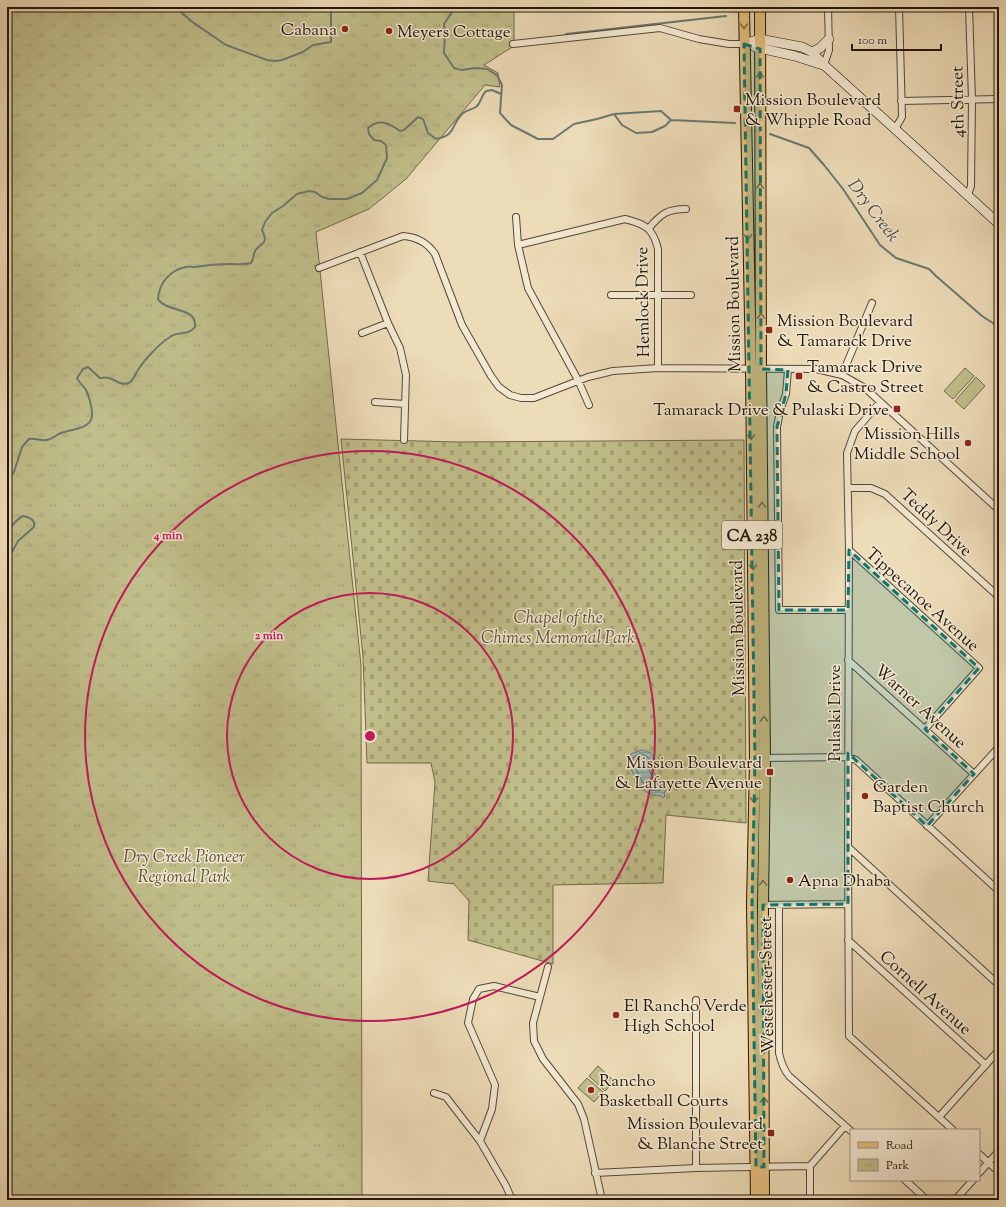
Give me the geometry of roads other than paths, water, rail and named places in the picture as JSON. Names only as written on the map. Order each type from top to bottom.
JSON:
[{"type":"main road","name":"Mission Boulevard","points":[[744,7],[744,44],[756,370],[765,758],[760,1167],[756,1200]]},
{"type":"main road","name":"Mission Boulevard","points":[[760,7],[756,370],[755,761],[752,900],[760,1167],[764,1200]]},
{"type":"main road","points":[[812,52],[820,48],[828,39]]},
{"type":"main road","points":[[744,44],[802,47],[812,52],[824,65],[999,224]]},
{"type":"main road","points":[[760,44],[824,65]]},
{"type":"street","points":[[824,65],[829,50],[828,7]]},
{"type":"street","points":[[895,129],[902,117],[899,7]]},
{"type":"street","name":"4th Street","points":[[968,196],[971,186],[972,100],[969,7]]},
{"type":"street","points":[[512,44],[660,28],[699,39],[744,44]]},
{"type":"street","points":[[901,101],[999,99]]},
{"type":"street","points":[[649,228],[667,211],[686,209]]},
{"type":"street","points":[[516,217],[518,245],[528,288],[578,380],[589,405]]},
{"type":"street","name":"Hemlock Drive","points":[[518,245],[625,219],[638,222],[649,228],[658,249],[658,368]]},
{"type":"street","points":[[319,268],[403,236],[420,240],[430,247],[435,254],[462,325],[499,387],[510,395],[521,398],[534,398],[578,380],[613,371],[658,368],[756,370],[816,369],[842,375],[865,388],[999,510]]},
{"type":"street","points":[[360,252],[388,323],[400,348],[406,375],[404,440]]},
{"type":"street","points":[[611,295],[691,295]]},
{"type":"street","points":[[842,375],[872,303]]},
{"type":"street","points":[[362,333],[388,323]]},
{"type":"street","points":[[788,370],[786,394],[780,411],[777,427],[779,610],[848,610]]},
{"type":"street","points":[[376,402],[405,404]]},
{"type":"street","name":"Pulaski Drive","points":[[880,402],[855,431],[847,453],[849,550],[849,1036],[939,1117]]},
{"type":"street","name":"Teddy Drive","points":[[848,488],[870,488],[885,494],[999,597]]},
{"type":"street","name":"Tippecanoe Avenue","points":[[849,550],[980,668],[925,729]]},
{"type":"street","name":"Warner Avenue","points":[[848,660],[974,774]]},
{"type":"street","points":[[927,826],[999,747]]},
{"type":"street","points":[[755,761],[765,758],[848,757],[856,760],[999,891]]},
{"type":"street","points":[[848,847],[999,985]]},
{"type":"street","points":[[752,900],[763,905],[848,904]]},
{"type":"street","name":"Westchester Street","points":[[778,905],[778,1053],[780,1061],[789,1076],[850,1130]]},
{"type":"street","name":"Cornell Avenue","points":[[848,940],[986,1065]]},
{"type":"street","points":[[548,967],[533,1023],[534,1041],[543,1059],[578,1104],[584,1119],[602,1200]]},
{"type":"street","points":[[480,1141],[492,1109],[495,1085],[468,1023],[473,999],[479,989],[494,986],[540,997]]},
{"type":"street","points":[[696,1000],[696,1168]]},
{"type":"street","points":[[952,1129],[939,1117],[999,1050]]},
{"type":"street","points":[[434,1093],[446,1097],[480,1141],[506,1186],[512,1200]]},
{"type":"street","points":[[810,1200],[810,1166],[846,1126]]},
{"type":"street","points":[[980,1172],[999,1150]]},
{"type":"street","points":[[980,1155],[999,1172]]},
{"type":"street","points":[[595,1173],[696,1168],[810,1166]]},
{"type":"street","points":[[906,1181],[927,1200]]},
{"type":"street","points":[[955,1200],[971,1181]]},
{"type":"water","points":[[641,750],[647,751],[653,756],[654,773],[666,789],[664,793],[665,796],[663,798],[643,790],[628,763],[631,754]]},
{"type":"waterway","points":[[178,7],[191,21],[226,45],[267,60],[275,61],[303,52],[313,45],[331,42],[331,11],[334,7]]},
{"type":"waterway","points":[[394,7],[400,10],[419,7]]},
{"type":"waterway","name":"Dry Creek","points":[[462,7],[452,12],[444,24],[444,53],[454,68],[462,70],[475,68],[487,69],[497,75],[502,85],[500,113],[511,125],[538,139],[553,139],[574,124],[614,114],[661,111],[671,120],[735,123]]},
{"type":"waterway","points":[[736,7],[736,12]]},
{"type":"waterway","points":[[566,34],[726,16]]},
{"type":"waterway","name":"Dry Creek","points":[[7,481],[14,472],[22,447],[29,439],[45,440],[53,438],[61,433],[81,428],[89,423],[92,414],[90,402],[86,390],[77,378],[83,369],[88,367],[100,378],[112,379],[123,384],[129,383],[144,361],[162,343],[173,335],[189,332],[195,327],[194,320],[191,316],[162,303],[158,299],[163,283],[170,274],[187,267],[251,263],[255,251],[265,241],[262,230],[265,222],[272,213],[297,194],[309,191],[315,192],[322,197],[329,199],[347,199],[362,193],[377,180],[387,158],[386,145],[381,141],[374,140],[369,134],[368,128],[372,125],[380,122],[388,124],[400,131],[404,130],[418,117],[423,119],[428,133],[436,139],[447,135],[462,114],[479,104],[486,91],[492,90],[501,94]]},
{"type":"waterway","name":"Dry Creek","points":[[614,114],[622,125],[636,133],[652,132],[665,126],[671,120]]},
{"type":"waterway","name":"Dry Creek","points":[[770,134],[809,148],[843,189],[880,245],[896,258],[929,269],[982,316],[999,327]]},
{"type":"waterway","name":"Dry Creek","points":[[7,529],[23,516],[30,518],[34,522],[34,527],[18,541],[12,552],[7,557]]},
{"type":"waterway","name":"Dry Creek","points":[[7,566],[9,574],[7,579]]},
{"type":"place","name":"Cabana","points":[[345,29]]},
{"type":"place","name":"Meyers Cottage","points":[[389,31]]},
{"type":"place","name":"Mission Boulevard & Whipple Road","points":[[737,109]]},
{"type":"place","name":"Mission Boulevard & Tamarack Drive","points":[[769,330]]},
{"type":"place","name":"Tamarack Drive & Castro Street","points":[[799,376]]},
{"type":"place","name":"Tamarack Drive & Pulaski Drive","points":[[897,409]]},
{"type":"place","name":"Mission Hills Middle School","points":[[968,443]]},
{"type":"place","name":"Mission Boulevard & Lafayette Avenue","points":[[770,772]]},
{"type":"place","name":"Garden Baptist Church","points":[[865,796]]},
{"type":"place","name":"Apna Dhaba","points":[[790,880]]},
{"type":"place","name":"El Rancho Verde High School","points":[[616,1015]]},
{"type":"place","name":"Rancho Basketball Courts","points":[[591,1090]]},
{"type":"place","name":"Mission Boulevard & Blanche Street","points":[[771,1133]]},
{"type":"park label","name":"Chapel of the Chimes Memorial Park","points":[[558,627]]},
{"type":"park label","name":"Dry Creek Pioneer Regional Park","points":[[184,866]]}]
